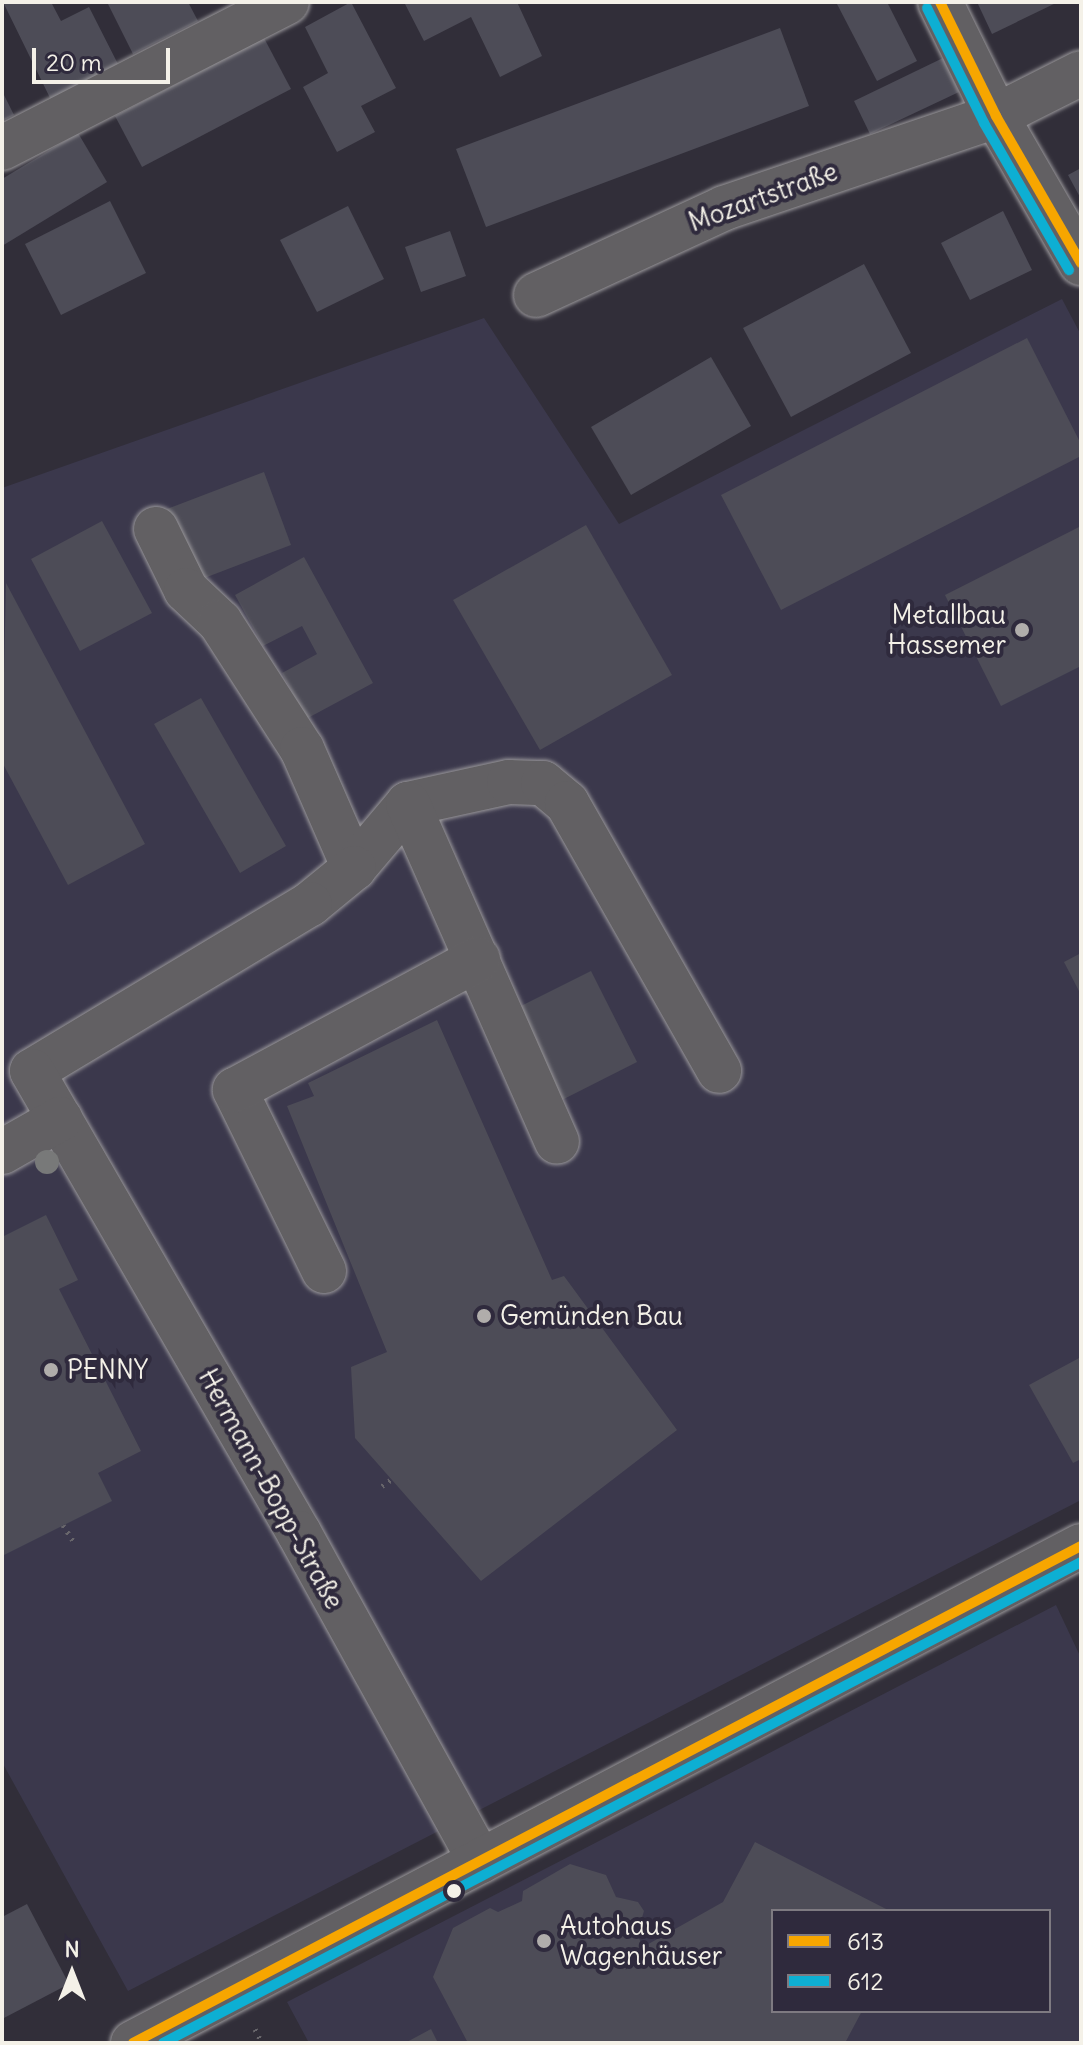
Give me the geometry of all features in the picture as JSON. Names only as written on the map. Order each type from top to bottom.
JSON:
[{"type":"street","points":[[2,148],[287,2]]},
{"type":"street","points":[[940,2],[996,116],[1081,263]]},
{"type":"street","name":"Mozartstraße","points":[[536,295],[724,208],[996,116],[1081,73]]},
{"type":"street","points":[[156,529],[186,590],[220,622],[302,749],[354,868]]},
{"type":"street","points":[[557,1142],[408,804],[509,782],[543,783],[567,803],[719,1071]]},
{"type":"street","name":"Hermann-Bopp-Straße","points":[[408,804],[354,868],[310,904],[17,1079],[60,1119],[480,1861]]},
{"type":"street","points":[[324,1271],[235,1090],[478,959]]},
{"type":"street","points":[[2,1152],[60,1119]]},
{"type":"street","points":[[133,2043],[1081,1546]]},
{"type":"path","points":[[382,1486],[392,1479]]},
{"type":"path","points":[[63,1525],[74,1542]]},
{"type":"shaded area","points":[[1062,299],[1081,335],[1081,1500],[128,1991],[2,1762],[2,488],[484,318],[619,524]]},
{"type":"shaded area","points":[[1056,1605],[1081,1658],[1081,2043],[309,2043],[287,2002]]},
{"type":"building","points":[[3,2],[51,2],[61,21],[89,7],[120,68],[52,102]]},
{"type":"building","points":[[107,2],[188,2],[198,21],[133,54]]},
{"type":"building","points":[[351,2],[396,88],[361,106],[375,132],[337,152],[303,87],[328,73],[305,27]]},
{"type":"building","points":[[404,2],[517,2],[542,56],[500,77],[471,17],[424,41]]},
{"type":"building","points":[[887,2],[917,61],[877,81],[837,4]]},
{"type":"building","points":[[977,2],[1058,2],[992,34]]},
{"type":"building","points":[[780,28],[809,106],[486,227],[456,149]]},
{"type":"building","points":[[264,38],[291,89],[142,167],[115,116]]},
{"type":"building","points":[[943,58],[959,92],[870,134],[854,101]]},
{"type":"building","points":[[2,91],[14,115],[2,121]]},
{"type":"building","points":[[78,133],[107,182],[2,246],[2,179]]},
{"type":"building","points":[[1081,168],[1081,199],[1068,175]]},
{"type":"building","points":[[110,201],[146,273],[61,315],[25,244]]},
{"type":"building","points":[[348,206],[384,279],[317,312],[280,240]]},
{"type":"building","points":[[1003,211],[1032,270],[970,300],[941,243]]},
{"type":"building","points":[[450,231],[466,276],[421,292],[405,247]]},
{"type":"building","points":[[864,264],[911,353],[791,417],[743,328]]},
{"type":"building","points":[[1027,338],[1081,444],[1081,456],[781,610],[721,495]]},
{"type":"building","points":[[711,357],[751,426],[631,495],[591,427]]},
{"type":"building","points":[[264,472],[291,545],[194,582],[167,509]]},
{"type":"building","points":[[102,521],[152,613],[80,651],[31,559]]},
{"type":"building","points":[[586,525],[672,675],[540,750],[453,600]]},
{"type":"building","name":"Metallbau Hassemer","points":[[1081,526],[1081,666],[1001,706],[945,595]]},
{"type":"building","points":[[304,557],[373,683],[306,719],[282,673],[317,654],[302,626],[263,646],[235,595]]},
{"type":"building","points":[[6,583],[145,844],[68,885],[2,762]]},
{"type":"building","points":[[201,698],[286,846],[240,873],[154,724]]},
{"type":"building","points":[[1081,953],[1081,995],[1064,962]]},
{"type":"building","points":[[591,971],[637,1062],[554,1104],[507,1013]]},
{"type":"building","name":"Gemünden Bau","points":[[437,1020],[552,1280],[564,1276],[677,1430],[481,1581],[355,1438],[351,1367],[387,1352],[287,1106],[314,1096],[308,1083]]},
{"type":"building","name":"PENNY","points":[[46,1215],[78,1280],[59,1289],[141,1451],[98,1473],[112,1501],[2,1556],[2,1237]]},
{"type":"building","points":[[1081,1357],[1081,1459],[1073,1463],[1029,1385]]},
{"type":"building","name":"Autohaus Wagenhäuser","points":[[755,1842],[886,1909],[771,1909],[771,2013],[861,2013],[845,2043],[468,2043],[433,1977],[453,1928],[490,1908],[498,1912],[522,1901],[523,1891],[570,1864],[606,1875],[616,1897],[638,1902],[644,1911],[637,1934],[643,1947],[723,1902]]},
{"type":"building","points":[[27,1904],[69,1984],[2,2019],[2,1917]]},
{"type":"building","points":[[431,2029],[438,2043],[405,2043]]},
{"type":"transit line","name":"613","points":[[940,2],[996,116],[1081,263]]},
{"type":"transit line","name":"612","points":[[927,8],[984,123],[1069,270]]},
{"type":"transit line","name":"613","points":[[133,2043],[1081,1546]]},
{"type":"transit line","name":"612","points":[[163,2043],[1081,1562]]},
{"type":"place","name":"Metallbau Hassemer","points":[[1022,630]]},
{"type":"place","name":"Gemünden Bau","points":[[484,1316]]},
{"type":"place","name":"PENNY","points":[[51,1370]]},
{"type":"place","name":"Autohaus Wagenhäuser","points":[[544,1941]]}]
